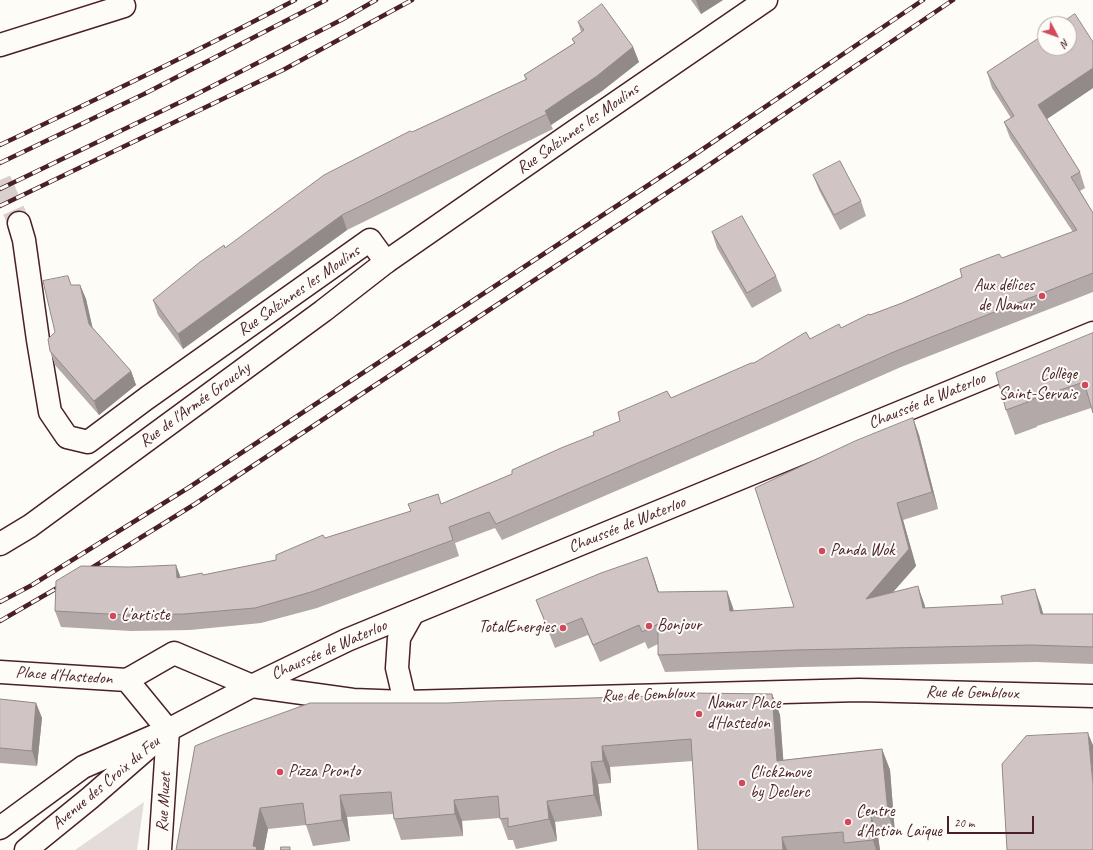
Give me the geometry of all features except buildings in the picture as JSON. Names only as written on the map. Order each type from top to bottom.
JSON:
[{"type":"main road","name":"Rue Salzinnes les Moulins","points":[[19,223],[24,240],[50,412],[67,437],[88,442],[147,398],[370,240],[386,262],[572,132],[766,0]]},
{"type":"main road","points":[[0,45],[124,6]]},
{"type":"main road","name":"Rue de l'Armée Grouchy","points":[[0,544],[30,526],[323,311],[386,262]]},
{"type":"main road","name":"Chaussée de Waterloo","points":[[168,730],[252,686],[347,640],[1093,333]]},
{"type":"main road","points":[[405,702],[397,668],[399,638],[413,613]]},
{"type":"main road","name":"Place d'Hastedon","points":[[0,672],[127,680],[174,653],[252,686]]},
{"type":"main road","name":"Place d'Hastedon","points":[[127,680],[168,730]]},
{"type":"main road","name":"Rue de Gembloux","points":[[252,686],[353,700],[405,702],[859,690],[1093,696]]},
{"type":"main road","points":[[0,828],[83,767],[168,730]]},
{"type":"main road","name":"Avenue des Croix du Feu","points":[[26,850],[90,798],[168,730]]},
{"type":"main road","name":"Rue Muzet","points":[[160,850],[168,730]]},
{"type":"shaded area","points":[[144,802],[137,850],[75,850]]},
{"type":"tunnel","points":[[0,180],[19,223]]},
{"type":"railway","points":[[0,145],[185,56],[295,0]]},
{"type":"railway","points":[[0,163],[144,94],[326,0]]},
{"type":"railway","points":[[0,189],[195,95],[343,19],[376,0]]},
{"type":"railway","points":[[0,206],[283,70],[412,0]]},
{"type":"railway","points":[[0,602],[32,585],[188,488],[694,155],[923,0]]},
{"type":"railway","points":[[85,572],[195,504],[703,169],[953,0]]},
{"type":"railway","points":[[0,621],[64,584]]},
{"type":"place","name":"Aux délices de Namur","points":[[1042,296]]},
{"type":"place","name":"Collège Saint-Servais","points":[[1085,385]]},
{"type":"place","name":"Panda Wok","points":[[822,551]]},
{"type":"place","name":"L'artiste","points":[[113,616]]},
{"type":"place","name":"Bonjour","points":[[649,626]]},
{"type":"place","name":"TotalEnergies","points":[[563,628]]},
{"type":"place","name":"Namur Place d'Hastedon","points":[[699,714]]},
{"type":"place","name":"Pizza Pronto","points":[[280,772]]},
{"type":"place","name":"Click2move by Declerc","points":[[742,783]]},
{"type":"place","name":"Centre d'Action Laïque","points":[[848,822]]}]
